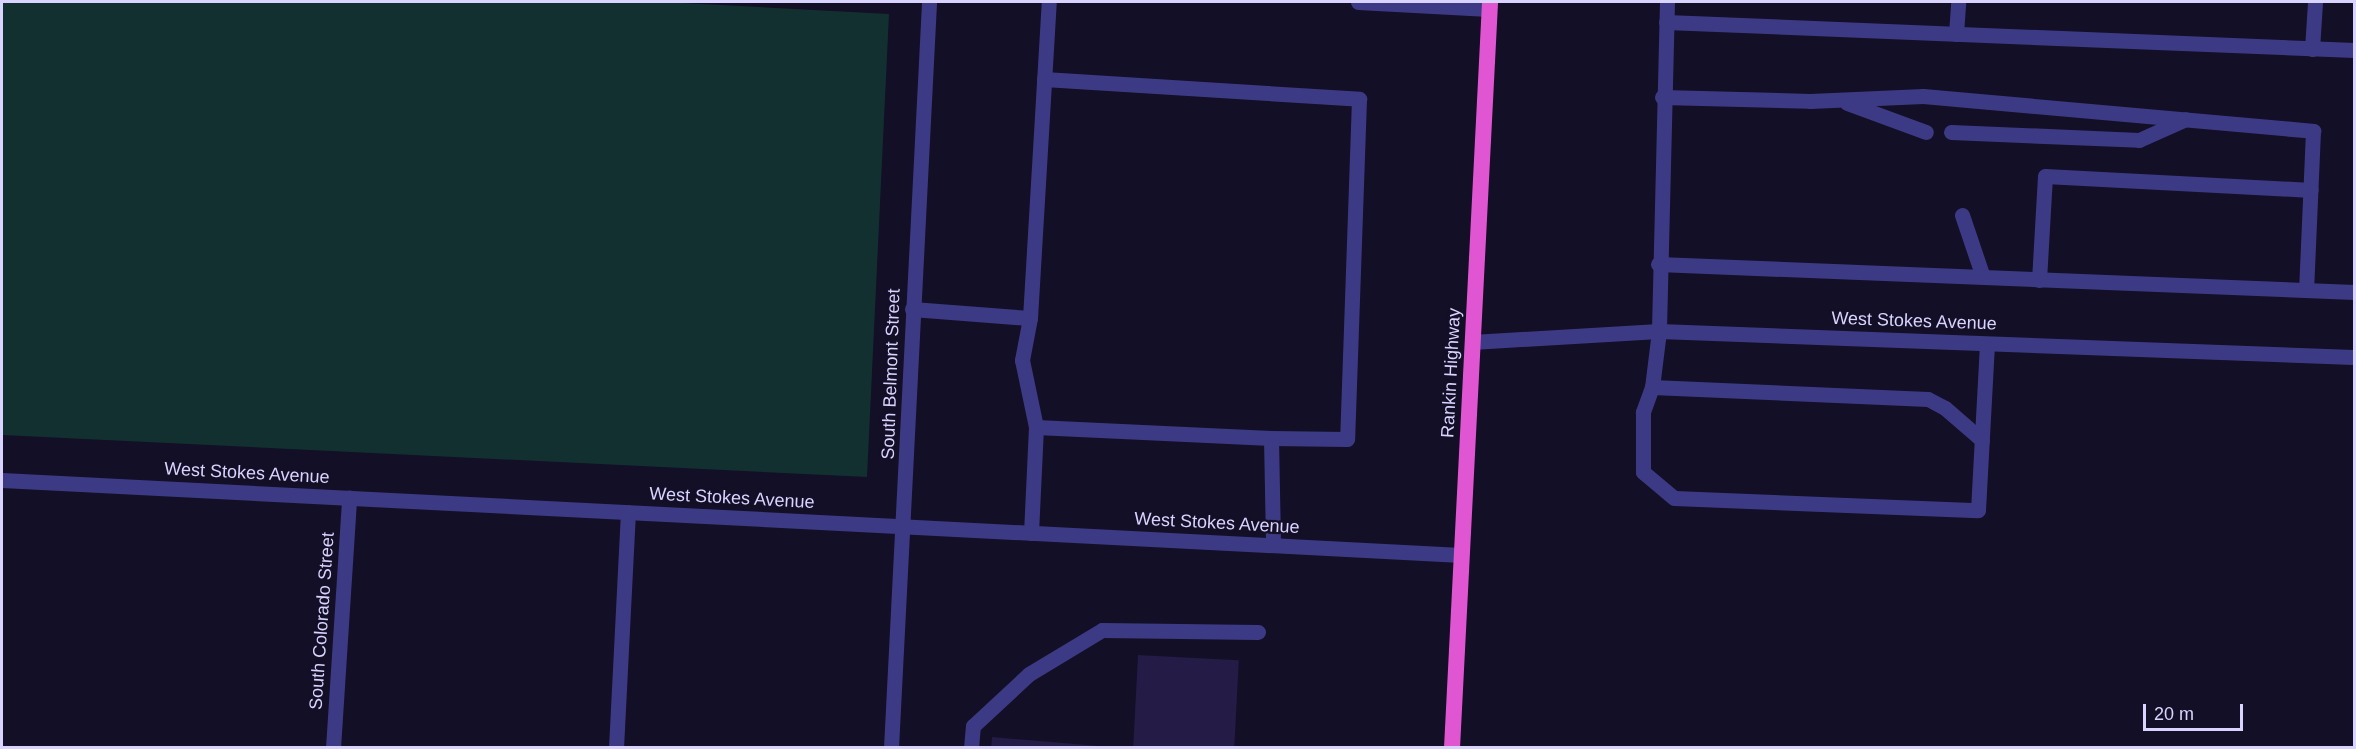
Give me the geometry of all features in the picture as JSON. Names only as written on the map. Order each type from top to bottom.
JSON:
[{"type":"highway","name":"Rankin Highway","points":[[1452,747],[1490,5]]},
{"type":"street","name":"South Belmont Street","points":[[891,747],[905,528],[912,309],[929,2]]},
{"type":"street","points":[[1031,533],[1036,427],[1022,360],[1030,318],[1049,2]]},
{"type":"street","points":[[1358,2],[1490,5]]},
{"type":"street","points":[[1667,2],[1662,96],[1658,264],[1659,331],[1652,387],[1643,412],[1643,472],[1674,498],[1978,510],[1987,344]]},
{"type":"street","points":[[1956,34],[1958,2]]},
{"type":"street","points":[[2312,49],[2315,2]]},
{"type":"street","points":[[1666,22],[2355,50]]},
{"type":"street","points":[[1036,427],[1271,438],[1347,439],[1359,99],[1044,79]]},
{"type":"street","points":[[1662,96],[1839,100],[1923,96],[2313,131],[2306,290]]},
{"type":"street","points":[[1839,100],[1926,132]]},
{"type":"street","points":[[1951,132],[2139,140],[2186,119]]},
{"type":"street","points":[[2039,280],[2045,176],[2311,190]]},
{"type":"street","points":[[1962,215],[1983,277]]},
{"type":"street","points":[[1658,264],[2355,292]]},
{"type":"street","points":[[912,309],[1030,318]]},
{"type":"street","name":"West Stokes Avenue","points":[[1472,342],[1659,331],[2355,357]]},
{"type":"street","points":[[1652,387],[1928,399],[1945,408],[1982,440]]},
{"type":"street","points":[[1271,438],[1273,545]]},
{"type":"street","name":"West Stokes Avenue","points":[[2,480],[1461,555]]},
{"type":"street","name":"South Colorado Street","points":[[333,747],[349,498]]},
{"type":"street","points":[[616,747],[628,512]]},
{"type":"street","points":[[971,747],[973,726],[1029,674],[1102,630],[1258,632]]},
{"type":"green space","points":[[2,2],[664,2],[889,14],[867,477],[2,435]]},
{"type":"building","points":[[1138,655],[1239,660],[1234,748],[1133,748]]},
{"type":"building","points":[[992,737],[1099,746],[1099,748],[991,748]]}]
